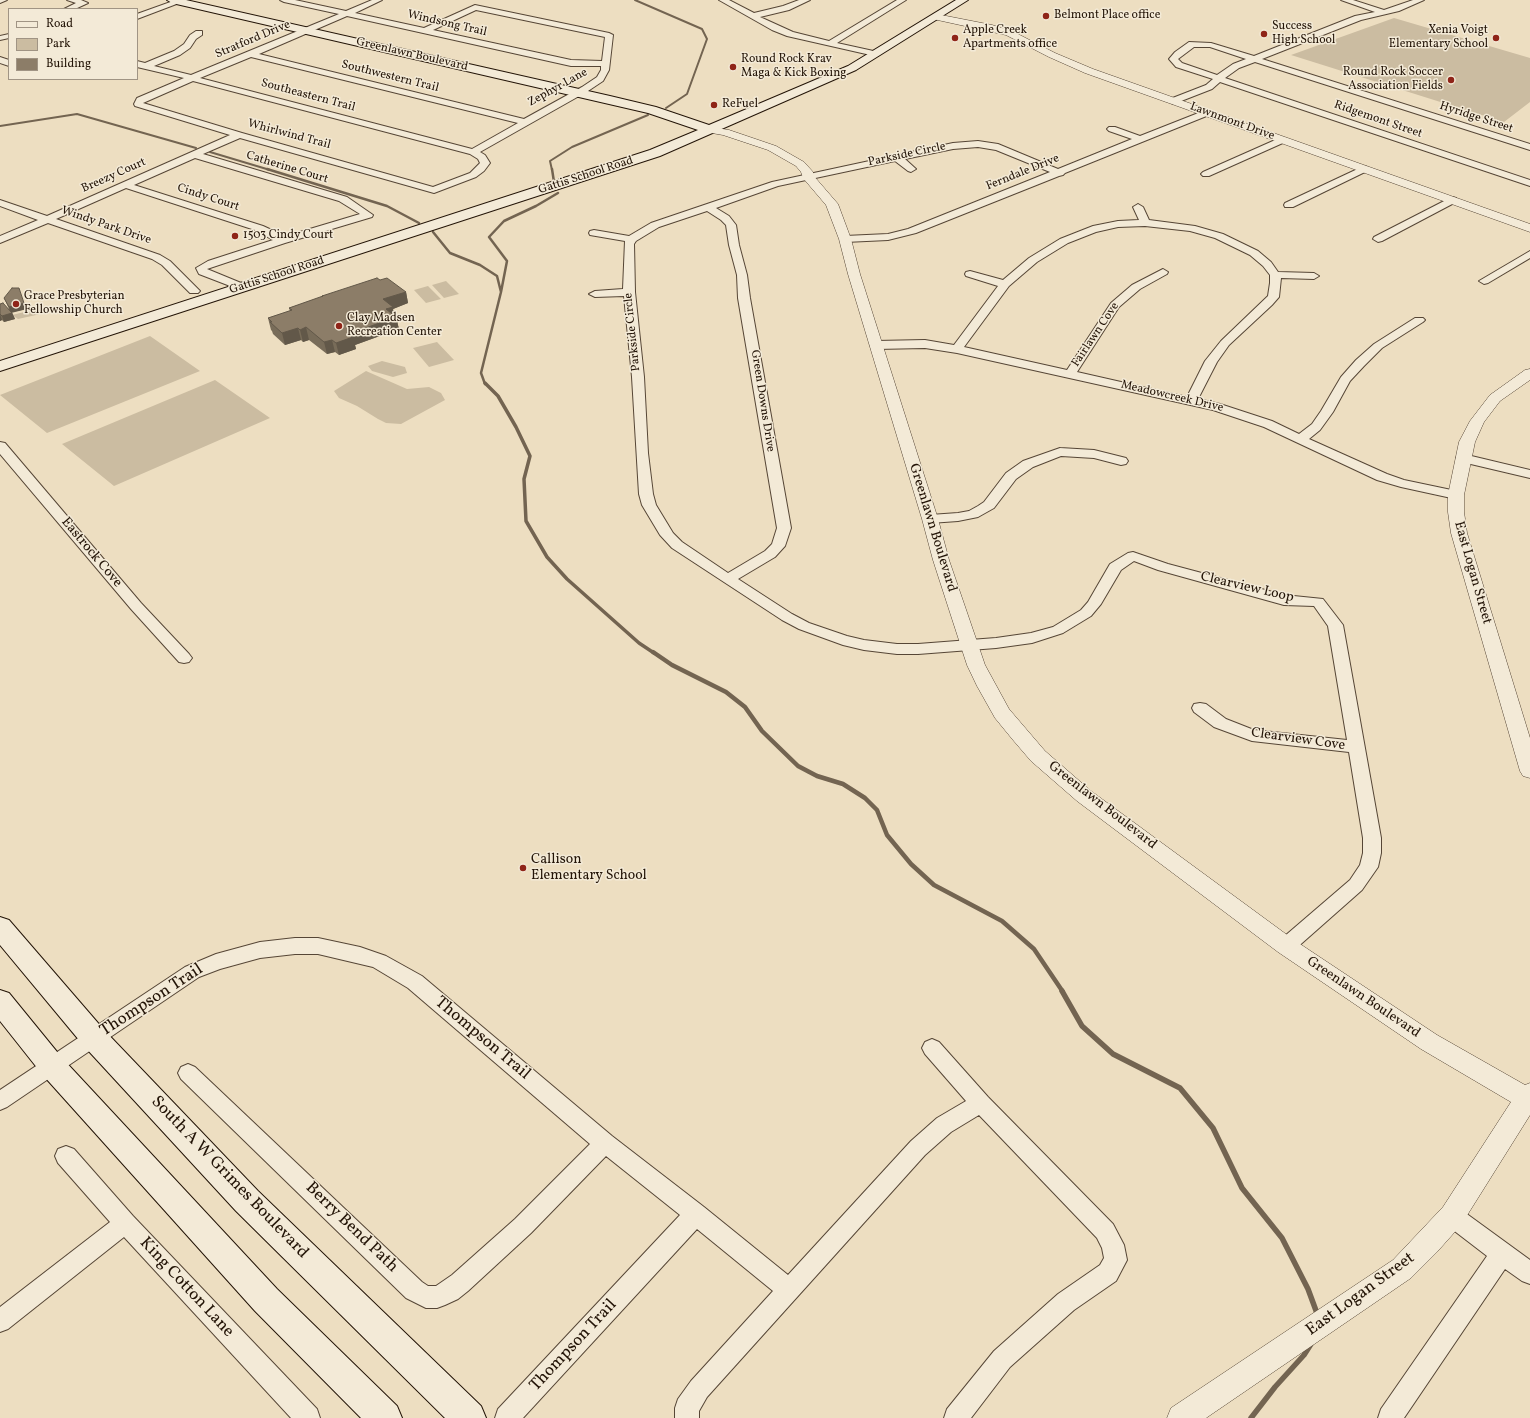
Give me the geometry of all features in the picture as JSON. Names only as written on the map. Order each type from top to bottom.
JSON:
[{"type":"main road","name":"Greenlawn Boulevard","points":[[193,0],[310,29]]},
{"type":"main road","name":"Gattis School Road","points":[[0,352],[191,298],[242,287],[636,160],[842,73],[963,0]]},
{"type":"main road","name":"Greenlawn Boulevard","points":[[178,1],[310,29],[582,91],[652,110],[710,130]]},
{"type":"main road","name":"Gattis School Road","points":[[0,366],[191,298]]},
{"type":"main road","name":"South A W Grimes Boulevard","points":[[0,927],[94,1038],[247,1201],[469,1418]]},
{"type":"main road","points":[[0,1001],[52,1066],[266,1300],[384,1418]]},
{"type":"street","points":[[71,0],[84,3],[71,8]]},
{"type":"street","name":"Windsong Trail","points":[[284,0],[571,62],[606,64]]},
{"type":"street","name":"Stratford Drive","points":[[138,104],[140,100],[378,0]]},
{"type":"street","points":[[723,0],[790,34],[875,54]]},
{"type":"street","points":[[753,16],[786,8],[806,0]]},
{"type":"street","points":[[829,44],[902,0]]},
{"type":"street","points":[[1344,0],[1383,12]]},
{"type":"street","points":[[1173,101],[1208,87],[1230,69],[1358,18],[1396,9],[1420,0]]},
{"type":"street","points":[[138,18],[178,1]]},
{"type":"street","name":"Zephyr Lane","points":[[425,31],[475,7],[609,34],[605,70],[600,79],[582,91],[524,122],[473,152]]},
{"type":"street","name":"Lawnmont Drive","points":[[936,17],[992,28],[1009,33],[1072,64],[1530,228]]},
{"type":"street","points":[[141,65],[177,53],[187,46],[193,37],[199,33]]},
{"type":"street","name":"Hyridge Street","points":[[1219,79],[1178,65],[1174,59],[1188,45],[1211,45],[1530,148]]},
{"type":"street","name":"Southwestern Trail","points":[[250,54],[524,122]]},
{"type":"street","name":"Southeastern Trail","points":[[141,65],[473,152]]},
{"type":"street","name":"Ridgemont Street","points":[[1219,79],[1530,183]]},
{"type":"street","name":"Whirlwind Trail","points":[[138,104],[239,135],[434,190],[469,177],[481,169],[484,166],[485,160],[473,152]]},
{"type":"street","name":"Ferndale Drive","points":[[845,239],[888,237],[912,232],[1206,113]]},
{"type":"street","points":[[1112,129],[1140,140]]},
{"type":"street","name":"Greenlawn Boulevard","points":[[710,130],[715,136],[772,158],[808,176],[832,204],[845,239],[930,519],[941,560],[976,665],[986,686],[1002,713],[1038,756],[1060,777],[1084,796],[1286,946],[1429,1042],[1529,1098]]},
{"type":"street","name":"Breezy Court","points":[[0,240],[239,135]]},
{"type":"street","points":[[1206,174],[1282,140]]},
{"type":"street","name":"Parkside Circle","points":[[969,645],[932,649],[897,649],[864,645],[823,634],[787,617],[728,579],[666,535],[649,505],[646,494],[638,377],[629,292],[629,244],[631,239],[655,225],[775,184],[953,146],[978,144],[1005,150],[1060,172]]},
{"type":"street","name":"Catherine Court","points":[[194,155],[343,199],[368,215],[281,241]]},
{"type":"street","points":[[896,157],[912,169]]},
{"type":"street","points":[[1289,205],[1364,169]]},
{"type":"street","name":"Cindy Court","points":[[125,185],[259,228],[272,234],[281,241]]},
{"type":"street","points":[[1378,239],[1452,200]]},
{"type":"street","name":"Windy Park Drive","points":[[0,203],[156,257],[166,263],[191,298]]},
{"type":"street","name":"Green Downs Drive","points":[[708,207],[725,218],[731,225],[734,245],[742,275],[744,298],[784,528],[778,546],[770,554],[728,579]]},
{"type":"street","points":[[1138,207],[1145,223]]},
{"type":"street","points":[[957,349],[1005,284],[1033,260],[1052,248],[1078,235],[1111,225],[1145,223],[1191,228],[1226,238],[1261,258],[1275,275],[1276,283],[1273,297],[1225,343],[1206,369],[1191,401]]},
{"type":"street","points":[[594,233],[631,239]]},
{"type":"street","points":[[242,287],[203,272],[201,268],[212,263],[281,241]]},
{"type":"street","points":[[1484,281],[1530,254]]},
{"type":"street","name":"Fairlawn Cove","points":[[1070,374],[1115,305],[1136,287],[1163,272]]},
{"type":"street","points":[[970,274],[1005,284]]},
{"type":"street","points":[[1275,275],[1314,276]]},
{"type":"street","points":[[595,294],[629,292]]},
{"type":"street","points":[[1301,439],[1316,427],[1327,412],[1345,380],[1360,363],[1378,346],[1419,320]]},
{"type":"street","name":"Meadowcreek Drive","points":[[876,345],[919,344],[957,349],[1191,401],[1251,417],[1301,439],[1346,462],[1382,477],[1422,488],[1456,495]]},
{"type":"street","name":"East Logan Street","points":[[1530,373],[1507,388],[1485,409],[1477,420],[1467,442],[1456,495],[1458,533],[1530,771]]},
{"type":"street","name":"Eastrock Cove","points":[[0,446],[136,606],[184,658]]},
{"type":"street","points":[[930,519],[958,517],[983,509],[989,505],[1011,476],[1028,464],[1060,452],[1094,454],[1121,460]]},
{"type":"street","points":[[1464,458],[1530,474]]},
{"type":"street","name":"Clearview Loop","points":[[969,645],[1032,638],[1058,630],[1075,621],[1086,613],[1094,604],[1115,567],[1133,556],[1162,567],[1284,600],[1318,602],[1334,625],[1372,838],[1372,853],[1369,867],[1356,885],[1286,946]]},
{"type":"street","name":"Clearview Cove","points":[[1200,708],[1220,723],[1252,735],[1355,747]]},
{"type":"street","name":"Thompson Trail","points":[[0,1101],[192,972],[216,962],[260,950],[295,946],[318,946],[341,950],[379,961],[415,982],[605,1143],[696,1214],[507,1418]]},
{"type":"street","points":[[932,1048],[981,1103],[1105,1231],[1113,1245],[1116,1260],[1108,1273],[1066,1302],[1002,1359],[956,1418]]},
{"type":"street","name":"Berry Bend Path","points":[[188,1073],[414,1290],[426,1297],[437,1297],[450,1291],[523,1226],[605,1143]]},
{"type":"street","name":"East Logan Street","points":[[1181,1418],[1369,1293],[1402,1269],[1428,1244],[1452,1216],[1529,1098]]},
{"type":"street","points":[[687,1418],[687,1408],[699,1388],[918,1148],[944,1125],[981,1103]]},
{"type":"street","name":"King Cotton Lane","points":[[66,1156],[125,1223],[308,1418]]},
{"type":"street","points":[[696,1214],[789,1290]]},
{"type":"street","points":[[1452,1216],[1530,1273]]},
{"type":"street","points":[[0,1321],[125,1223]]},
{"type":"street","points":[[1390,1418],[1502,1254]]},
{"type":"green space","name":"Round Rock Soccer Association Fields","points":[[1394,18],[1530,58],[1530,102],[1504,122],[1291,55]]},
{"type":"green space","points":[[446,281],[459,294],[444,298],[432,285]]},
{"type":"green space","points":[[428,286],[441,299],[426,303],[414,290]]},
{"type":"green space","points":[[41,308],[45,313],[18,319],[12,315]]},
{"type":"green space","points":[[150,336],[200,371],[47,433],[0,395]]},
{"type":"green space","points":[[437,342],[454,360],[429,367],[413,348]]},
{"type":"green space","points":[[382,361],[405,367],[407,373],[393,377],[372,371],[368,366]]},
{"type":"green space","points":[[366,371],[407,389],[429,387],[441,393],[445,400],[401,424],[386,423],[357,406],[339,398],[334,391]]},
{"type":"green space","points":[[215,380],[270,418],[114,486],[62,444]]},
{"type":"building","name":"Clay Madsen Recreation Center","points":[[377,278],[380,280],[387,278],[406,292],[383,299],[393,307],[386,309],[396,317],[349,334],[353,337],[336,343],[332,340],[324,342],[306,327],[300,330],[298,328],[282,333],[270,322],[272,322],[268,318],[292,310],[289,308]]},
{"type":"building","points":[[12,288],[19,288],[24,303],[9,307],[4,298]]},
{"type":"building","points":[[3,303],[12,313],[2,316],[0,314],[0,304]]},
{"type":"waterway","points":[[635,0],[702,29],[707,39],[687,94],[666,108]]},
{"type":"waterway","points":[[0,126],[77,114],[196,148]]},
{"type":"waterway","points":[[552,170],[550,161],[572,147],[648,115]]},
{"type":"waterway","points":[[210,152],[270,170]]},
{"type":"waterway","points":[[267,169],[387,206],[419,223]]},
{"type":"waterway","points":[[552,169],[554,182]]},
{"type":"waterway","points":[[501,292],[507,261],[489,237],[504,221],[536,206],[558,193]]},
{"type":"waterway","points":[[433,232],[450,253],[480,265],[497,276],[501,292]]},
{"type":"waterway","points":[[485,384],[481,373],[501,292]]},
{"type":"waterway","points":[[485,383],[498,396],[516,427],[530,456],[524,479],[526,521],[547,557],[567,579],[639,643],[654,653]]},
{"type":"waterway","points":[[653,652],[672,665],[726,692],[745,707],[762,731],[798,766],[817,776],[843,784],[865,798],[877,810],[887,835],[911,864],[934,885],[1002,921],[1034,949],[1063,992]]},
{"type":"waterway","points":[[1062,991],[1082,1026],[1113,1054],[1180,1088],[1213,1128],[1242,1188],[1282,1238],[1308,1289],[1318,1316]]},
{"type":"waterway","points":[[1251,1418],[1275,1387],[1304,1355],[1311,1344]]},
{"type":"place","name":"Belmont Place office","points":[[1046,16]]},
{"type":"place","name":"Success High School","points":[[1264,34]]},
{"type":"place","name":"Apple Creek Apartments office","points":[[955,38]]},
{"type":"place","name":"Xenia Voigt Elementary School","points":[[1496,38]]},
{"type":"place","name":"Round Rock Krav Maga & Kick Boxing","points":[[733,67]]},
{"type":"place","name":"Round Rock Soccer Association Fields","points":[[1451,80]]},
{"type":"place","name":"ReFuel","points":[[714,105]]},
{"type":"place","name":"1503 Cindy Court","points":[[235,236]]},
{"type":"place","name":"Grace Presbyterian Fellowship Church","points":[[16,304]]},
{"type":"place","name":"Clay Madsen Recreation Center","points":[[339,326]]},
{"type":"place","name":"Callison Elementary School","points":[[523,868]]}]
